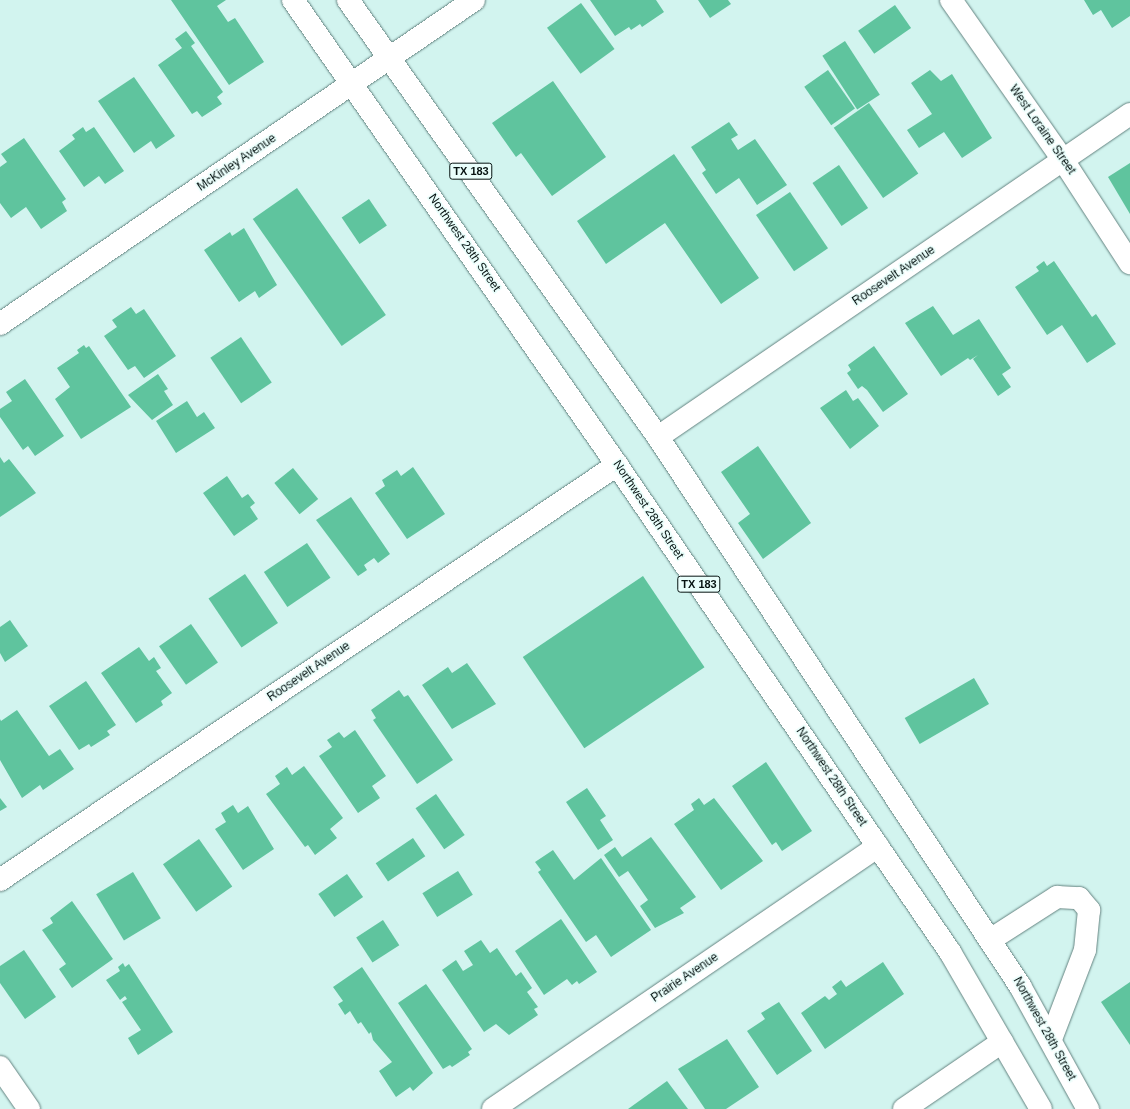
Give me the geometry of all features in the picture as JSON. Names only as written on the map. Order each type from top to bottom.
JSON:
[{"type":"street","name":"Northwest 28th Street","points":[[293,0],[618,465],[950,952],[1041,1109]]},
{"type":"street","name":"Northwest 28th Street","points":[[348,0],[391,58],[658,437],[990,940],[1051,1039],[1088,1109]]},
{"type":"street","name":"McKinley Avenue","points":[[0,324],[474,0]]},
{"type":"street","name":"West Loraine Street","points":[[951,0],[1063,160],[1130,263]]},
{"type":"street","name":"Roosevelt Avenue","points":[[658,437],[1130,114]]},
{"type":"street","name":"Roosevelt Avenue","points":[[0,880],[618,465]]},
{"type":"street","name":"Prairie Avenue","points":[[493,1109],[878,846]]},
{"type":"street","points":[[990,940],[1057,897],[1079,898],[1089,910],[1085,950],[1051,1039]]},
{"type":"street","points":[[904,1109],[1002,1042]]},
{"type":"street","points":[[0,1067],[29,1109]]},
{"type":"building","points":[[171,0],[226,0],[217,6],[228,22],[235,18],[264,62],[229,85]]},
{"type":"building","points":[[590,0],[656,0],[664,12],[642,27],[640,24],[631,30],[629,27],[615,36]]},
{"type":"building","points":[[698,0],[728,0],[731,4],[710,18]]},
{"type":"building","points":[[1084,0],[1130,0],[1130,16],[1112,28],[1101,10],[1093,15]]},
{"type":"building","points":[[581,3],[615,49],[581,74],[547,28]]},
{"type":"building","points":[[895,5],[911,28],[874,54],[858,31]]},
{"type":"building","points":[[186,31],[195,43],[191,46],[223,92],[217,97],[222,104],[202,117],[197,111],[192,114],[158,65],[182,48],[175,39]]},
{"type":"building","points":[[845,41],[880,95],[857,109],[822,56]]},
{"type":"building","points":[[828,70],[855,109],[831,125],[804,87]]},
{"type":"building","points":[[930,70],[941,81],[952,74],[992,138],[962,158],[944,132],[919,148],[907,130],[932,114],[911,83]]},
{"type":"building","points":[[134,77],[175,136],[156,149],[151,141],[134,153],[98,101]]},
{"type":"building","points":[[553,81],[606,157],[552,196],[521,153],[516,157],[492,123]]},
{"type":"building","points":[[869,103],[918,173],[883,198],[834,128]]},
{"type":"building","points":[[729,122],[738,135],[731,139],[738,150],[755,139],[787,185],[757,205],[739,178],[716,194],[702,173],[706,170],[691,147]]},
{"type":"building","points":[[83,127],[86,132],[94,127],[124,171],[105,184],[99,176],[84,187],[59,151],[75,139],[72,135]]},
{"type":"building","points":[[24,138],[66,199],[62,202],[67,211],[41,229],[26,207],[11,218],[0,203],[0,167],[7,162],[1,154]]},
{"type":"building","points":[[674,154],[759,278],[721,304],[665,223],[606,264],[577,221]]},
{"type":"building","points":[[1130,163],[1130,214],[1108,177]]},
{"type":"building","points":[[839,165],[868,208],[842,226],[812,183]]},
{"type":"building","points":[[297,188],[386,315],[342,346],[253,219]]},
{"type":"building","points":[[790,192],[828,248],[794,271],[756,215]]},
{"type":"building","points":[[369,199],[387,226],[360,244],[342,217]]},
{"type":"building","points":[[244,228],[277,285],[259,298],[255,291],[239,302],[204,250],[230,232],[232,236]]},
{"type":"building","points":[[1044,261],[1047,266],[1054,261],[1092,317],[1096,314],[1116,344],[1087,363],[1062,325],[1047,335],[1015,287],[1039,271],[1036,267]]},
{"type":"building","points":[[933,306],[953,335],[979,319],[1011,368],[1002,374],[1011,387],[998,396],[973,359],[978,355],[970,360],[968,358],[941,376],[905,323]]},
{"type":"building","points":[[131,307],[136,314],[144,309],[176,356],[144,378],[135,366],[128,370],[104,336],[117,327],[112,320]]},
{"type":"building","points":[[241,337],[272,383],[241,403],[210,358]]},
{"type":"building","points":[[84,345],[86,348],[89,346],[131,407],[81,439],[55,399],[70,387],[57,368],[79,353],[77,350]]},
{"type":"building","points":[[874,346],[908,394],[883,412],[867,390],[862,386],[858,389],[847,373],[851,370],[848,365]]},
{"type":"building","points":[[158,374],[168,389],[164,391],[173,405],[152,420],[128,395]]},
{"type":"building","points":[[25,379],[64,436],[35,456],[28,446],[23,450],[0,417],[0,409],[12,401],[6,392]]},
{"type":"building","points":[[846,390],[853,401],[858,398],[879,426],[850,449],[820,408]]},
{"type":"building","points":[[187,401],[197,417],[204,412],[215,428],[176,453],[156,421]]},
{"type":"building","points":[[758,446],[811,523],[763,559],[738,523],[750,514],[721,472]]},
{"type":"building","points":[[0,457],[4,463],[9,459],[36,493],[0,517]]},
{"type":"building","points":[[413,467],[445,514],[407,539],[375,493],[385,486],[382,480],[397,470],[401,476]]},
{"type":"building","points":[[293,468],[318,499],[300,514],[274,483]]},
{"type":"building","points":[[227,476],[242,498],[248,494],[255,503],[250,507],[258,519],[234,536],[203,493]]},
{"type":"building","points":[[351,497],[390,554],[378,563],[374,558],[364,565],[367,570],[358,576],[316,520]]},
{"type":"building","points":[[307,543],[330,578],[287,607],[264,572]]},
{"type":"building","points":[[245,574],[278,623],[242,648],[209,599]]},
{"type":"building","points":[[643,576],[705,667],[584,748],[523,657]]},
{"type":"building","points":[[10,620],[28,646],[5,662],[0,653],[0,627]]},
{"type":"building","points":[[191,624],[218,663],[186,685],[159,646]]},
{"type":"building","points":[[139,647],[149,661],[154,657],[161,668],[156,671],[172,693],[161,701],[163,705],[136,723],[101,673]]},
{"type":"building","points":[[467,663],[496,704],[452,729],[422,685],[448,667],[452,673]]},
{"type":"building","points":[[974,678],[989,704],[920,744],[905,718]]},
{"type":"building","points":[[86,681],[116,725],[107,731],[110,735],[91,747],[89,744],[79,750],[49,706]]},
{"type":"building","points":[[399,690],[404,697],[408,695],[453,760],[417,784],[373,720],[376,718],[371,710]]},
{"type":"building","points":[[17,710],[49,756],[60,749],[74,769],[43,790],[40,785],[22,798],[0,760],[0,719],[1,721]]},
{"type":"building","points":[[355,730],[386,776],[372,786],[380,798],[358,813],[319,756],[332,747],[327,740],[339,732],[344,738]]},
{"type":"building","points":[[766,762],[812,831],[782,851],[776,842],[772,845],[732,786]]},
{"type":"building","points":[[304,766],[343,818],[330,829],[337,838],[315,855],[308,845],[305,847],[266,794],[280,784],[275,776],[287,767],[292,775]]},
{"type":"building","points":[[587,788],[606,816],[600,820],[613,840],[598,850],[566,802]]},
{"type":"building","points":[[436,794],[465,835],[444,849],[416,808]]},
{"type":"building","points":[[0,798],[7,807],[0,811]]},
{"type":"building","points":[[699,798],[704,805],[714,798],[763,861],[721,890],[674,824],[694,810],[691,804]]},
{"type":"building","points":[[233,805],[238,813],[248,806],[274,849],[243,870],[215,829],[226,822],[221,813]]},
{"type":"building","points":[[651,837],[696,897],[680,908],[684,913],[655,928],[640,906],[648,900],[628,871],[619,877],[604,855],[615,847],[622,857]]},
{"type":"building","points":[[413,838],[425,856],[388,881],[376,863]]},
{"type":"building","points":[[199,839],[232,887],[196,912],[163,864]]},
{"type":"building","points":[[553,850],[574,880],[601,858],[651,930],[611,957],[596,935],[586,942],[538,872],[541,870],[535,862]]},
{"type":"building","points":[[458,871],[473,895],[437,917],[422,893]]},
{"type":"building","points":[[133,872],[161,918],[124,940],[96,894]]},
{"type":"building","points":[[347,874],[363,897],[334,917],[318,894]]},
{"type":"building","points":[[72,901],[113,959],[72,988],[59,969],[66,964],[42,930],[53,923],[50,918]]},
{"type":"building","points":[[561,919],[597,972],[579,984],[577,981],[572,985],[567,979],[544,995],[515,951]]},
{"type":"building","points":[[383,920],[399,945],[373,963],[356,937]]},
{"type":"building","points":[[481,940],[490,953],[497,948],[516,976],[521,972],[532,988],[527,992],[538,1007],[534,1009],[538,1015],[509,1035],[496,1024],[484,1032],[442,970],[456,960],[463,971],[473,965],[464,951]]},
{"type":"building","points":[[24,950],[56,997],[25,1019],[0,983],[0,966]]},
{"type":"building","points":[[883,962],[904,994],[825,1049],[801,1013],[825,996],[829,1000],[837,994],[832,987],[841,980],[846,987]]},
{"type":"building","points":[[123,963],[125,967],[129,964],[173,1032],[138,1055],[128,1038],[141,1030],[122,1002],[127,999],[125,996],[120,1000],[106,980],[120,971],[118,967]]},
{"type":"building","points":[[362,967],[433,1073],[413,1091],[410,1087],[396,1097],[379,1071],[392,1062],[373,1040],[371,1032],[369,1034],[361,1022],[358,1024],[350,1011],[345,1015],[338,1004],[343,1001],[333,987]]},
{"type":"building","points":[[1130,982],[1130,1045],[1101,1002]]},
{"type":"building","points":[[426,984],[472,1049],[468,1052],[470,1055],[452,1067],[450,1065],[443,1069],[398,1003]]},
{"type":"building","points":[[779,1002],[812,1051],[777,1075],[747,1031],[765,1019],[761,1013]]},
{"type":"building","points":[[727,1039],[759,1087],[726,1109],[705,1109],[678,1069]]},
{"type":"building","points":[[667,1081],[688,1109],[628,1109]]}]
